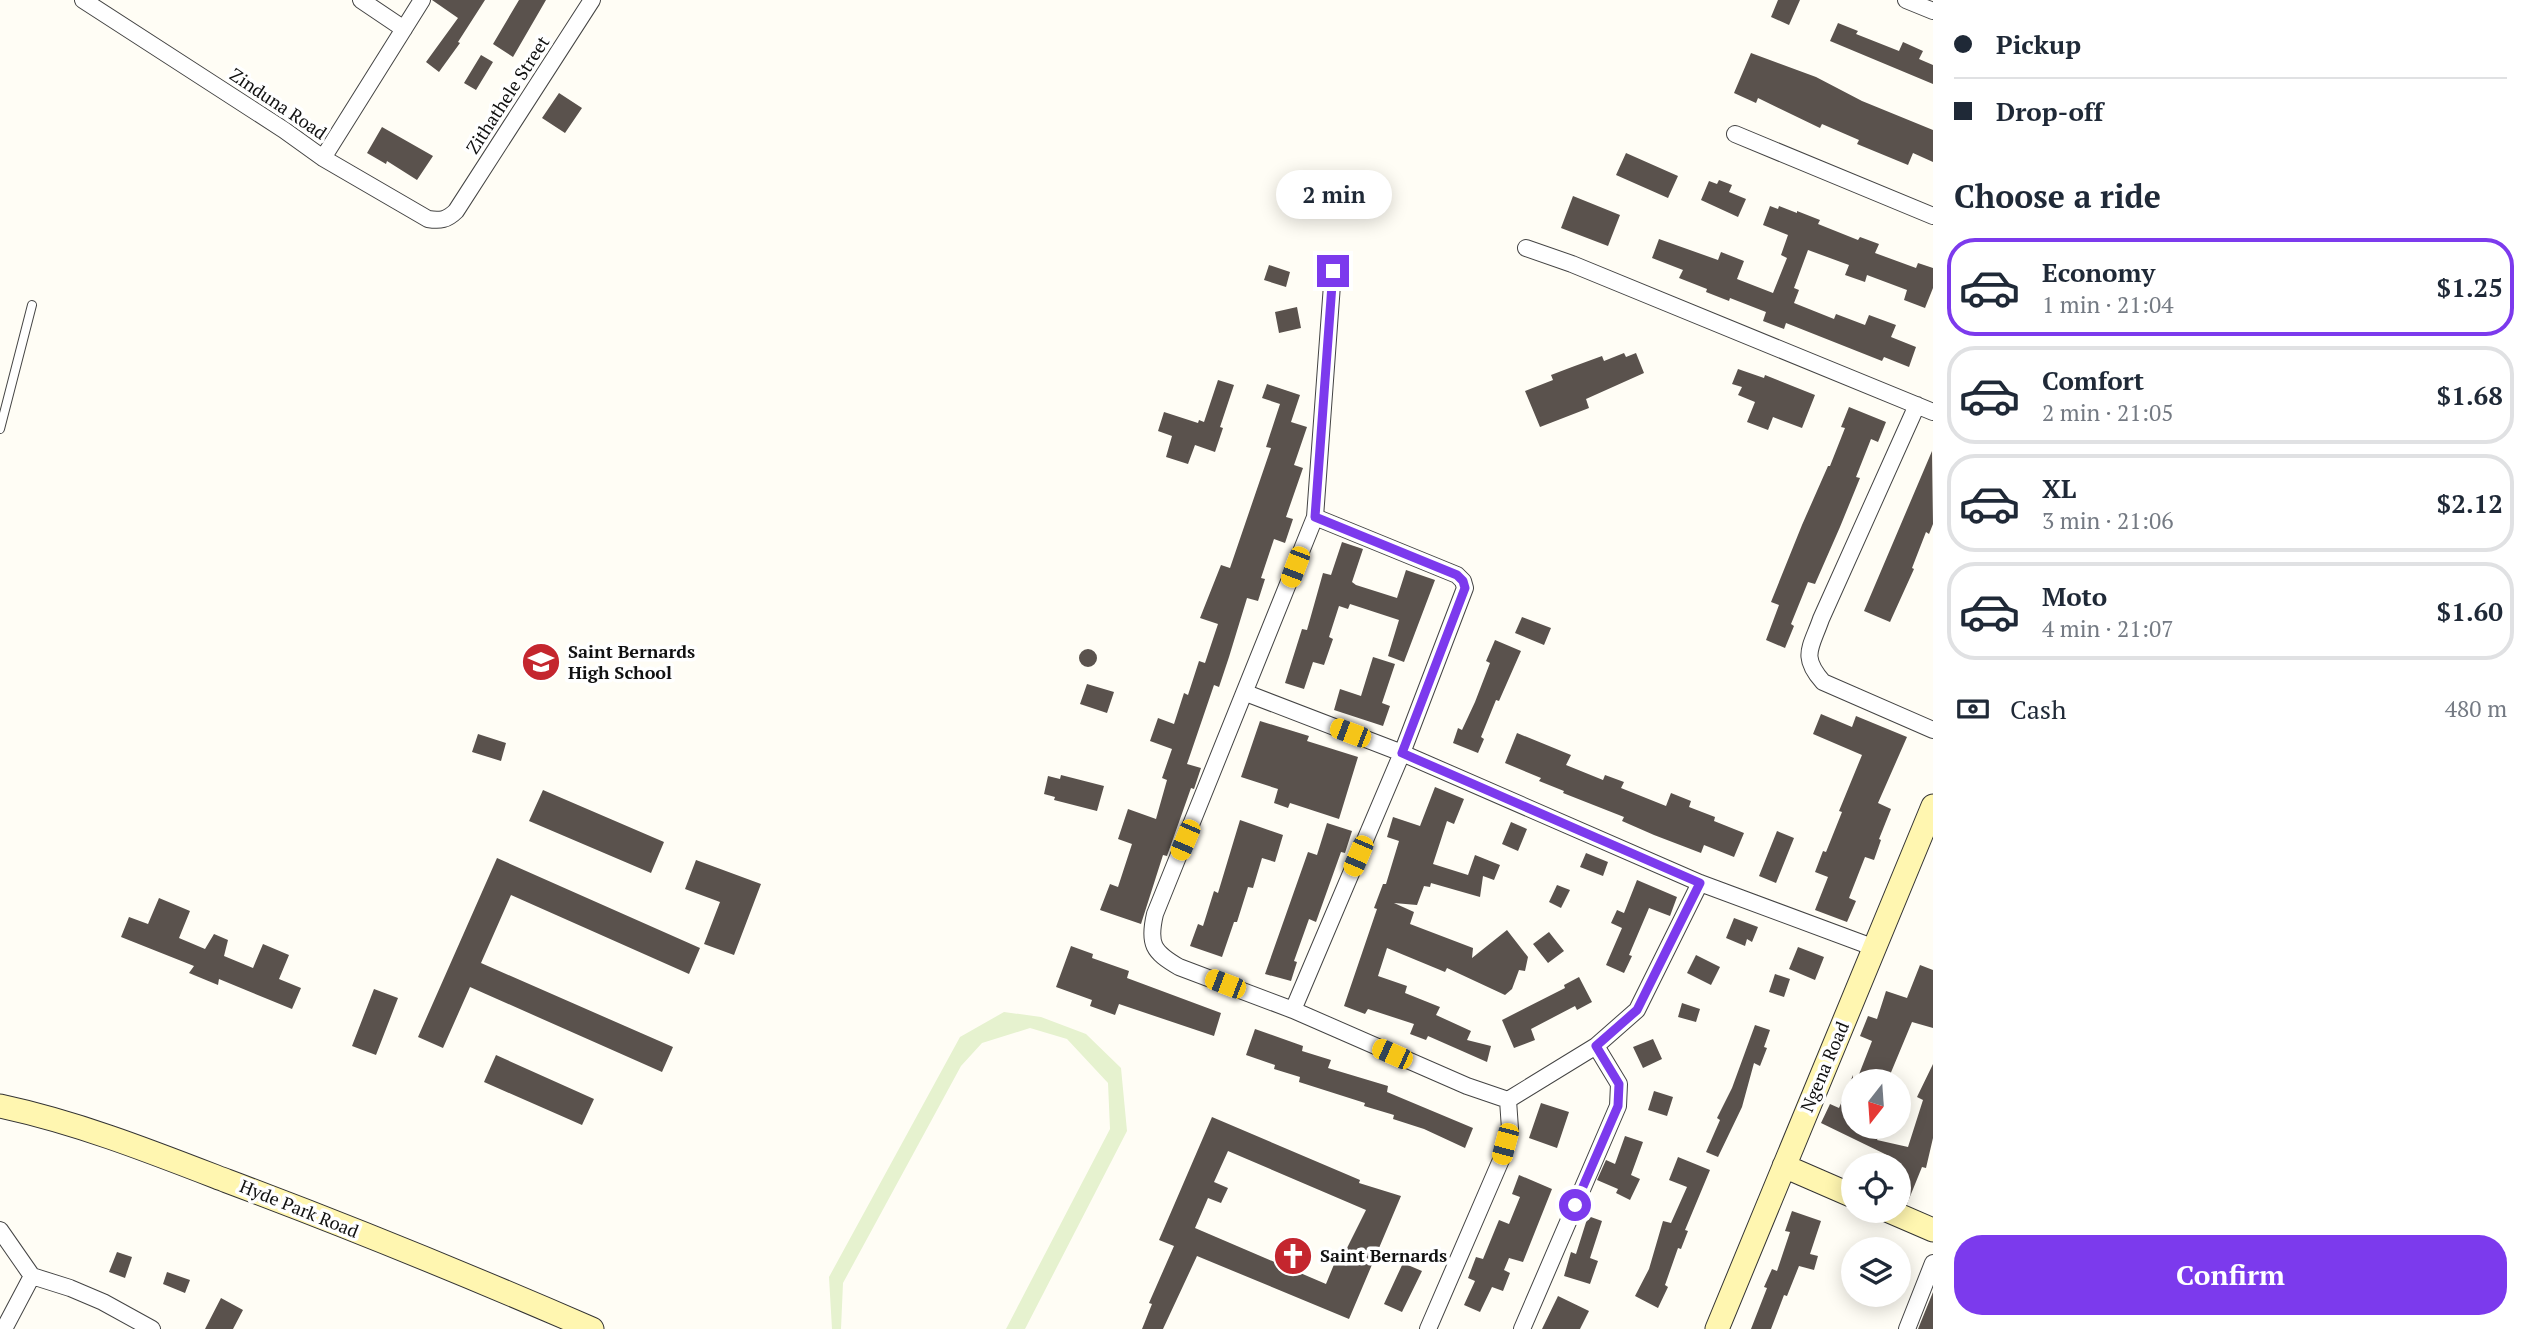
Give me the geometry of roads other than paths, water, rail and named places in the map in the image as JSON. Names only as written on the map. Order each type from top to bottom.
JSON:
[{"type":"street","points":[[361,0],[404,29]]},
{"type":"street","points":[[323,158],[422,0]]},
{"type":"street","name":"Zithathele Street","points":[[456,211],[592,0]]},
{"type":"street","points":[[1906,0],[1933,11]]},
{"type":"street","name":"Zinduna Road","points":[[87,1],[323,158],[428,219],[448,218],[456,211]]},
{"type":"street","points":[[1734,134],[1933,216]]},
{"type":"street","points":[[1526,247],[1933,412]]},
{"type":"street","points":[[1333,271],[1315,517],[1160,901],[1150,934],[1155,948],[1163,958],[1180,967],[1293,1010],[1467,1086],[1508,1100]]},
{"type":"street","points":[[1917,405],[1821,619],[1809,654],[1811,668],[1823,682],[1933,730]]},
{"type":"street","points":[[1293,1010],[1402,753],[1465,588],[1457,575],[1315,517]]},
{"type":"street","points":[[1246,693],[1402,753],[1700,883],[1875,948]]},
{"type":"street","name":"Ngena Road","points":[[1717,1329],[1933,806]]},
{"type":"street","points":[[1508,1100],[1596,1046],[1637,1010],[1700,883]]},
{"type":"street","points":[[1521,1329],[1618,1106],[1619,1084],[1596,1046]]},
{"type":"street","points":[[1428,1329],[1501,1160],[1510,1129],[1508,1100]]},
{"type":"street","name":"Hyde Park Road","points":[[0,1106],[35,1113],[119,1139],[298,1208],[592,1329]]},
{"type":"street","points":[[1784,1166],[1841,1191]]},
{"type":"street","points":[[1911,1220],[1933,1230]]},
{"type":"street","points":[[0,1230],[32,1276],[103,1302],[152,1329]]},
{"type":"street","points":[[1907,1329],[1933,1263]]},
{"type":"street","points":[[4,1329],[32,1276]]},
{"type":"lane","points":[[0,429],[32,305]]},
{"type":"place","name":"Saint Bernards High School","points":[[541,662]]},
{"type":"place","name":"Saint Bernards","points":[[1293,1256]]}]
